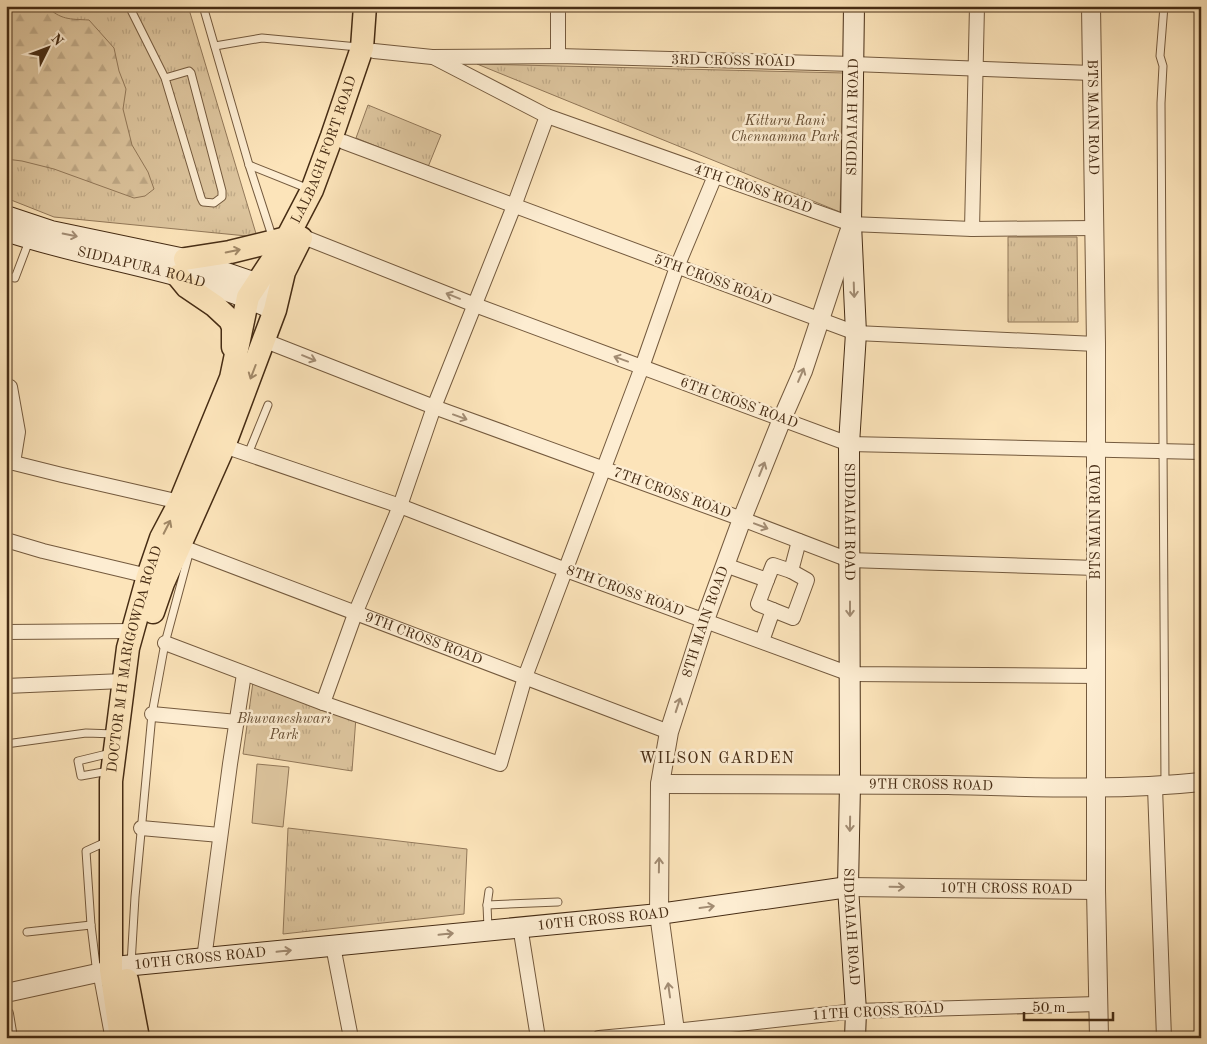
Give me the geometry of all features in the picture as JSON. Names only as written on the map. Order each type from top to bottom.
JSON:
[{"type":"main road","name":"LALBAGH FORT ROAD","points":[[277,301],[284,272],[287,239],[312,190],[368,49],[365,6]]},
{"type":"main road","name":"LALBAGH FORT ROAD","points":[[252,290],[287,239],[323,197],[344,142],[377,6]]},
{"type":"main road","name":"SIDDAIAH ROAD","points":[[854,6],[852,224],[856,333],[848,444],[850,674],[848,886],[856,1010],[855,1038]]},
{"type":"main road","name":"SIDDAPURA ROAD","points":[[6,216],[50,231],[182,267]]},
{"type":"main road","name":"SIDDAPURA ROAD","points":[[6,231],[30,239],[182,267]]},
{"type":"main road","points":[[182,267],[230,252],[287,239]]},
{"type":"main road","points":[[182,267],[252,290],[277,301]]},
{"type":"main road","points":[[182,267],[186,287],[215,306],[230,320],[233,327],[231,378]]},
{"type":"main road","name":"DOCTOR M H MARIGOWDA ROAD","points":[[121,1038],[116,969],[112,839],[114,752],[128,648],[148,576],[161,538],[180,502],[231,378],[252,290]]},
{"type":"main road","name":"DOCTOR M H MARIGOWDA ROAD","points":[[138,1038],[116,969],[125,782],[135,681],[144,636],[163,583],[184,549],[257,360],[277,301]]},
{"type":"main road","name":"10TH CROSS ROAD","points":[[116,969],[520,926],[659,914],[848,886]]},
{"type":"street","points":[[558,6],[558,56]]},
{"type":"street","points":[[972,229],[977,6]]},
{"type":"street","name":"BTS MAIN ROAD","points":[[1091,6],[1096,344],[1096,890],[1098,1038]]},
{"type":"street","name":"3RD CROSS ROAD","points":[[368,49],[432,57],[558,56],[1092,73]]},
{"type":"street","name":"4TH CROSS ROAD","points":[[432,57],[547,116],[852,224],[972,229],[1094,228]]},
{"type":"street","points":[[323,703],[355,614],[400,506],[434,407],[514,206],[547,116]]},
{"type":"street","name":"5TH CROSS ROAD","points":[[344,142],[856,333],[1096,344]]},
{"type":"street","points":[[165,643],[323,703],[500,764],[525,677],[642,367],[677,267],[715,176]]},
{"type":"street","name":"8TH MAIN ROAD","points":[[675,1035],[659,914],[660,784],[669,732],[705,620],[742,519],[803,371],[852,224]]},
{"type":"street","name":"6TH CROSS ROAD","points":[[287,239],[475,305],[848,444],[1201,452]]},
{"type":"street","name":"7TH CROSS ROAD","points":[[263,340],[434,407],[849,560],[1096,568]]},
{"type":"street","points":[[10,387],[18,432],[10,462],[180,502]]},
{"type":"street","name":"8TH CROSS ROAD","points":[[224,446],[400,506],[566,570],[850,674],[1097,676]]},
{"type":"street","points":[[6,540],[43,551],[148,576]]},
{"type":"street","points":[[791,571],[799,541]]},
{"type":"street","name":"9TH CROSS ROAD","points":[[184,549],[669,732]]},
{"type":"street","points":[[725,565],[767,580]]},
{"type":"street","points":[[773,565],[791,571],[807,580],[794,618],[758,604],[773,565]]},
{"type":"street","points":[[762,641],[773,610]]},
{"type":"street","points":[[6,632],[133,631]]},
{"type":"street","points":[[204,959],[244,674]]},
{"type":"street","points":[[6,686],[123,681]]},
{"type":"street","points":[[152,714],[237,722]]},
{"type":"street","name":"9TH CROSS ROAD","points":[[660,784],[850,784],[1096,788],[1160,786],[1201,782]]},
{"type":"street","points":[[1160,786],[1164,1038]]},
{"type":"street","points":[[141,828],[220,835]]},
{"type":"street","name":"10TH CROSS ROAD","points":[[848,886],[1096,890]]},
{"type":"street","points":[[520,926],[538,1038]]},
{"type":"street","points":[[333,946],[351,1038]]},
{"type":"street","points":[[6,992],[116,969]]},
{"type":"street","name":"11TH CROSS ROAD","points":[[599,1038],[675,1035],[856,1010],[1098,1004]]},
{"type":"street","points":[[6,1014],[10,1038]]},
{"type":"lane","points":[[129,6],[165,78],[199,193],[204,202],[214,203],[222,197],[222,191],[191,73],[165,78]]},
{"type":"lane","points":[[203,6],[249,166],[287,239]]},
{"type":"lane","points":[[1160,786],[1163,451],[1161,89],[1163,66],[1160,56],[1164,6]]},
{"type":"lane","points":[[215,46],[262,38],[368,49]]},
{"type":"lane","points":[[249,166],[312,190]]},
{"type":"lane","points":[[6,276],[15,278],[30,239]]},
{"type":"lane","points":[[248,454],[268,405]]},
{"type":"lane","points":[[109,1038],[116,969],[135,897],[152,714],[184,549]]},
{"type":"lane","points":[[6,744],[86,733],[114,752]]},
{"type":"lane","points":[[112,839],[86,851],[91,925],[116,969]]},
{"type":"lane","points":[[488,891],[488,930]]},
{"type":"lane","points":[[487,905],[558,902]]},
{"type":"lane","points":[[27,932],[91,925]]},
{"type":"green space","points":[[6,6],[188,6],[257,237],[54,217],[6,198]]},
{"type":"green space","points":[[6,6],[46,6],[56,14],[66,18],[89,20],[114,48],[119,71],[126,89],[123,109],[132,145],[148,172],[154,189],[145,196],[134,198],[54,169],[6,159],[6,52],[8,48],[6,45]]},
{"type":"green space","name":"Kitturu Rani Chennamma Park","points":[[477,64],[845,73],[840,212]]},
{"type":"green space","points":[[368,105],[441,135],[428,167],[356,138]]},
{"type":"green space","points":[[1008,237],[1077,237],[1078,322],[1008,322]]},
{"type":"green space","name":"Bhuvaneshwari Park","points":[[253,682],[356,717],[352,771],[243,754]]},
{"type":"green space","points":[[257,764],[289,767],[283,827],[252,823]]},
{"type":"green space","points":[[288,828],[467,849],[464,914],[283,934]]},
{"type":"district","name":"WILSON GARDEN","points":[[717,759]]}]
